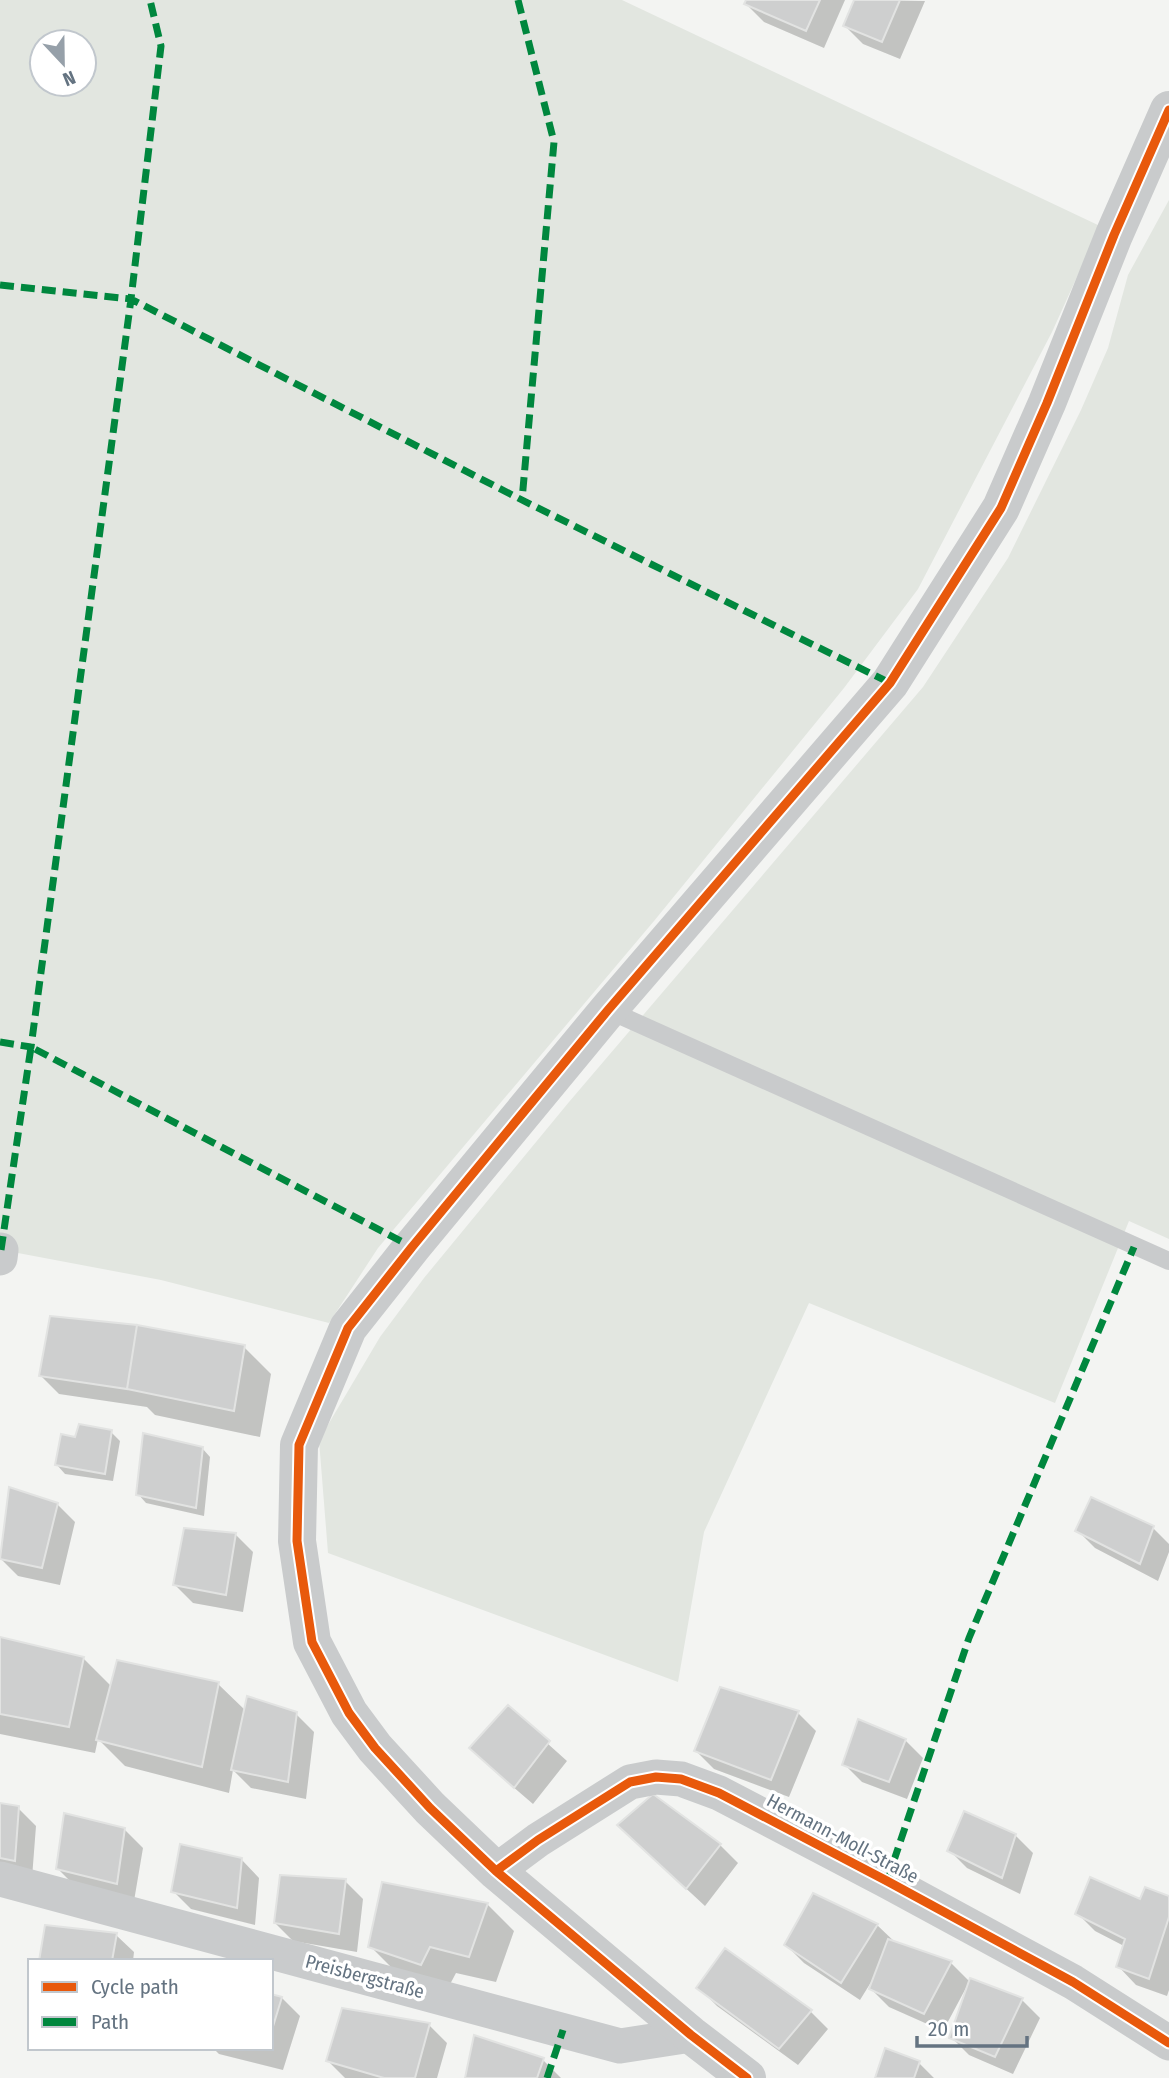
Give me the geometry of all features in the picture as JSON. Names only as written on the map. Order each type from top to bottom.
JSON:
[{"type":"street","points":[[747,2078],[691,2035],[496,1871],[430,1808],[375,1748],[349,1713],[312,1642],[297,1541],[299,1446],[348,1328],[608,1010],[890,682],[1001,508],[1114,234],[1169,110]]},
{"type":"street","name":"Hermann-Moll-Straße","points":[[496,1871],[538,1840],[630,1782],[656,1777],[681,1779],[719,1793],[887,1881],[1073,1982],[1169,2043]]},
{"type":"street","name":"Preisbergstraße","points":[[0,1879],[621,2046],[691,2035]]},
{"type":"lane","points":[[608,1010],[1169,1261]]},
{"type":"shaded area","points":[[0,0],[622,0],[1100,226],[1052,332],[918,589],[844,688],[654,921],[378,1248],[329,1323],[161,1280],[2,1250],[0,1258]]},
{"type":"shaded area","points":[[1169,200],[1169,1239],[1129,1221],[1055,1403],[809,1303],[704,1532],[678,1682],[328,1553],[319,1440],[380,1337],[424,1278],[569,1102],[923,687],[1008,558],[1081,410],[1108,348],[1128,275]]},
{"type":"building","points":[[746,0],[820,0],[806,31],[744,4]]},
{"type":"building","points":[[854,0],[900,0],[882,42],[843,26]]},
{"type":"building","points":[[50,1316],[137,1325],[127,1389],[39,1376]]},
{"type":"building","points":[[137,1325],[245,1345],[234,1411],[127,1389]]},
{"type":"building","points":[[79,1424],[112,1430],[105,1474],[55,1465],[61,1434],[75,1437]]},
{"type":"building","points":[[143,1433],[203,1447],[196,1508],[136,1495]]},
{"type":"building","points":[[9,1487],[58,1503],[42,1568],[0,1559]]},
{"type":"building","points":[[1091,1497],[1154,1526],[1140,1564],[1075,1531]]},
{"type":"building","points":[[184,1528],[236,1533],[226,1595],[173,1585]]},
{"type":"building","points":[[0,1637],[84,1657],[69,1727],[0,1714]]},
{"type":"building","points":[[117,1660],[219,1682],[202,1767],[96,1740]]},
{"type":"building","points":[[720,1687],[799,1711],[771,1780],[694,1751]]},
{"type":"building","points":[[247,1696],[297,1712],[288,1782],[231,1770]]},
{"type":"building","points":[[508,1705],[550,1741],[514,1788],[469,1748]]},
{"type":"building","points":[[858,1719],[906,1739],[889,1782],[842,1765]]},
{"type":"building","points":[[653,1794],[721,1844],[686,1889],[617,1825]]},
{"type":"building","points":[[0,1803],[19,1806],[15,1861],[0,1858]]},
{"type":"building","points":[[964,1811],[1016,1834],[1002,1878],[947,1851]]},
{"type":"building","points":[[64,1813],[125,1828],[117,1884],[56,1869]]},
{"type":"building","points":[[180,1844],[242,1858],[237,1908],[171,1892]]},
{"type":"building","points":[[280,1875],[346,1879],[339,1934],[274,1923]]},
{"type":"building","points":[[1090,1877],[1140,1899],[1145,1887],[1169,1896],[1169,1917],[1149,1979],[1116,1967],[1125,1939],[1075,1914]]},
{"type":"building","points":[[382,1882],[488,1903],[469,1957],[430,1947],[421,1965],[368,1947]]},
{"type":"building","points":[[813,1893],[878,1924],[841,1983],[784,1945]]},
{"type":"building","points":[[45,1925],[117,1933],[112,1959],[39,1959]]},
{"type":"building","points":[[888,1939],[952,1961],[924,2014],[869,1989]]},
{"type":"building","points":[[725,1948],[812,2010],[779,2049],[696,1988]]},
{"type":"building","points":[[970,1978],[1023,1998],[995,2057],[949,2038]]},
{"type":"building","points":[[273,1995],[282,1997],[273,2026]]},
{"type":"building","points":[[342,2008],[430,2023],[415,2078],[384,2078],[326,2061]]},
{"type":"building","points":[[474,2035],[544,2058],[537,2078],[465,2078]]},
{"type":"building","points":[[885,2048],[920,2061],[914,2078],[875,2078]]},
{"type":"marked path","points":[[0,1042],[31,1047],[131,299],[161,46],[150,0]]},
{"type":"marked path","points":[[518,0],[554,142],[522,500]]},
{"type":"marked path","points":[[0,285],[131,299],[522,500],[890,683]]},
{"type":"marked path","points":[[1,1250],[31,1047],[412,1247]]},
{"type":"marked path","points":[[887,1881],[969,1638],[1134,1247]]},
{"type":"marked path","points":[[547,2078],[563,2030]]},
{"type":"cycle path","points":[[747,2078],[691,2035],[496,1871],[430,1808],[375,1748],[349,1713],[312,1642],[297,1541],[299,1445],[348,1328],[608,1010],[890,683],[1001,508],[1169,110]]},
{"type":"cycle path","points":[[496,1871],[538,1840],[630,1782],[656,1777],[681,1779],[719,1793],[887,1881],[1073,1982],[1169,2043]]}]
